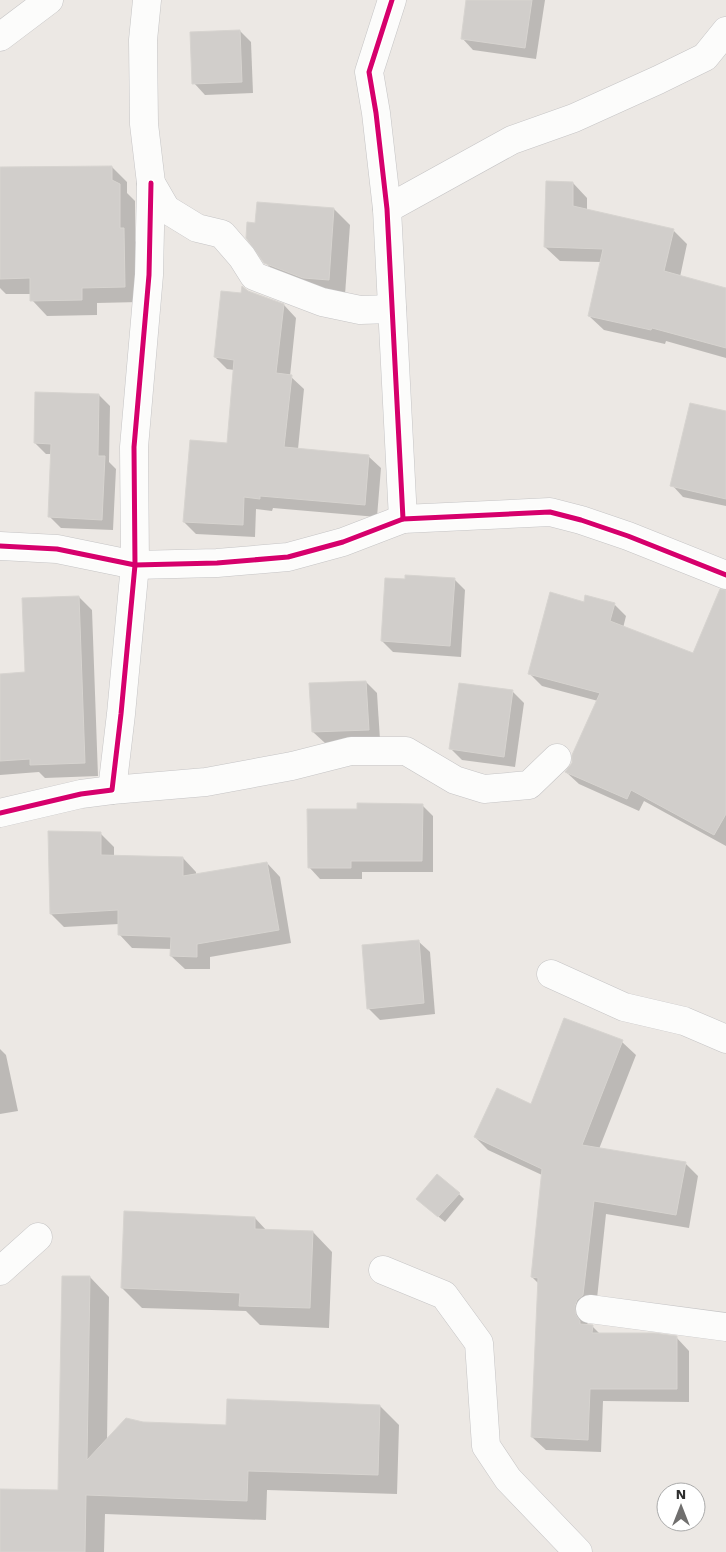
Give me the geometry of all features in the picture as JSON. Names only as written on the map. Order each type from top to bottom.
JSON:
[{"type":"street","points":[[0,37],[49,0]]},
{"type":"street","points":[[112,790],[136,565],[134,447],[149,274],[151,183],[144,124],[143,40],[147,0]]},
{"type":"street","points":[[392,0],[369,72],[376,113],[387,209],[403,519]]},
{"type":"street","points":[[387,209],[512,140],[574,118],[705,57],[726,31]]},
{"type":"street","points":[[151,183],[166,209],[197,228],[222,234],[242,257],[254,276],[322,302],[360,310],[392,309]]},
{"type":"street","points":[[0,546],[58,550],[136,565],[217,563],[288,557],[343,542],[403,519],[550,512],[582,520],[628,536],[726,575]]},
{"type":"street","points":[[0,813],[81,794],[206,782],[292,766],[351,751],[406,751],[455,780],[484,789],[530,785],[556,758]]},
{"type":"street","points":[[551,974],[624,1007],[684,1022],[726,1039]]},
{"type":"street","points":[[0,1271],[38,1237]]},
{"type":"street","points":[[383,1270],[444,1295],[478,1343],[486,1446],[508,1479],[578,1552]]},
{"type":"street","points":[[590,1309],[726,1327]]},
{"type":"building","points":[[466,0],[532,0],[525,48],[461,39]]},
{"type":"building","points":[[240,30],[242,82],[192,84],[190,32]]},
{"type":"building","points":[[112,166],[112,180],[120,184],[120,228],[124,228],[125,287],[82,288],[82,300],[30,301],[30,278],[0,279],[0,167]]},
{"type":"building","points":[[546,181],[573,182],[573,206],[674,229],[664,271],[726,288],[726,348],[652,328],[651,330],[588,316],[603,249],[544,247]]},
{"type":"building","points":[[257,202],[334,208],[329,280],[303,278],[264,263],[246,238],[247,222],[255,223]]},
{"type":"building","points":[[242,286],[248,291],[284,304],[276,373],[292,375],[284,447],[369,455],[365,505],[260,496],[260,499],[244,497],[243,525],[183,522],[190,440],[227,443],[234,360],[214,357],[221,291],[241,293]]},
{"type":"building","points":[[35,392],[99,394],[98,456],[105,456],[102,520],[48,517],[51,444],[34,443]]},
{"type":"building","points":[[690,403],[726,411],[726,499],[670,486]]},
{"type":"building","points":[[405,575],[455,578],[450,646],[381,641],[385,578],[405,579]]},
{"type":"building","points":[[720,589],[726,590],[726,814],[714,835],[631,790],[627,799],[565,772],[572,763],[572,755],[600,693],[528,674],[550,592],[584,602],[585,595],[615,603],[610,621],[693,653]]},
{"type":"building","points":[[79,596],[85,763],[30,765],[30,759],[0,761],[0,674],[25,672],[22,598]]},
{"type":"building","points":[[366,681],[369,730],[312,732],[309,683]]},
{"type":"building","points":[[459,683],[513,690],[504,757],[449,749]]},
{"type":"building","points":[[357,803],[423,804],[422,861],[351,861],[351,868],[308,868],[307,809],[357,809]]},
{"type":"building","points":[[48,831],[101,832],[101,855],[183,857],[183,876],[267,862],[279,930],[197,944],[197,957],[170,956],[171,937],[118,935],[118,910],[50,914]]},
{"type":"building","points":[[419,940],[424,1003],[367,1009],[362,945]]},
{"type":"building","points":[[564,1018],[623,1040],[582,1145],[686,1162],[676,1215],[594,1201],[583,1295],[577,1300],[575,1306],[576,1315],[580,1324],[593,1325],[592,1333],[654,1333],[677,1336],[677,1389],[590,1389],[588,1440],[531,1437],[538,1278],[531,1277],[542,1169],[474,1137],[497,1088],[531,1104]]},
{"type":"building","points":[[437,1174],[460,1193],[438,1217],[416,1199]]},
{"type":"building","points":[[124,1211],[255,1217],[255,1229],[313,1231],[310,1308],[239,1306],[240,1293],[121,1288]]},
{"type":"building","points":[[62,1276],[90,1276],[87,1460],[126,1418],[143,1422],[226,1425],[227,1399],[380,1405],[378,1475],[248,1471],[247,1501],[86,1495],[85,1552],[0,1552],[0,1489],[58,1490]]},
{"type":"cycle path","points":[[392,0],[369,72],[376,113],[387,209],[403,519]]},
{"type":"cycle path","points":[[0,813],[81,794],[112,790],[135,565],[134,447],[149,275],[151,183]]},
{"type":"cycle path","points":[[0,546],[57,549],[135,565],[217,563],[288,557],[343,542],[403,519],[550,512],[628,536],[726,575]]}]
